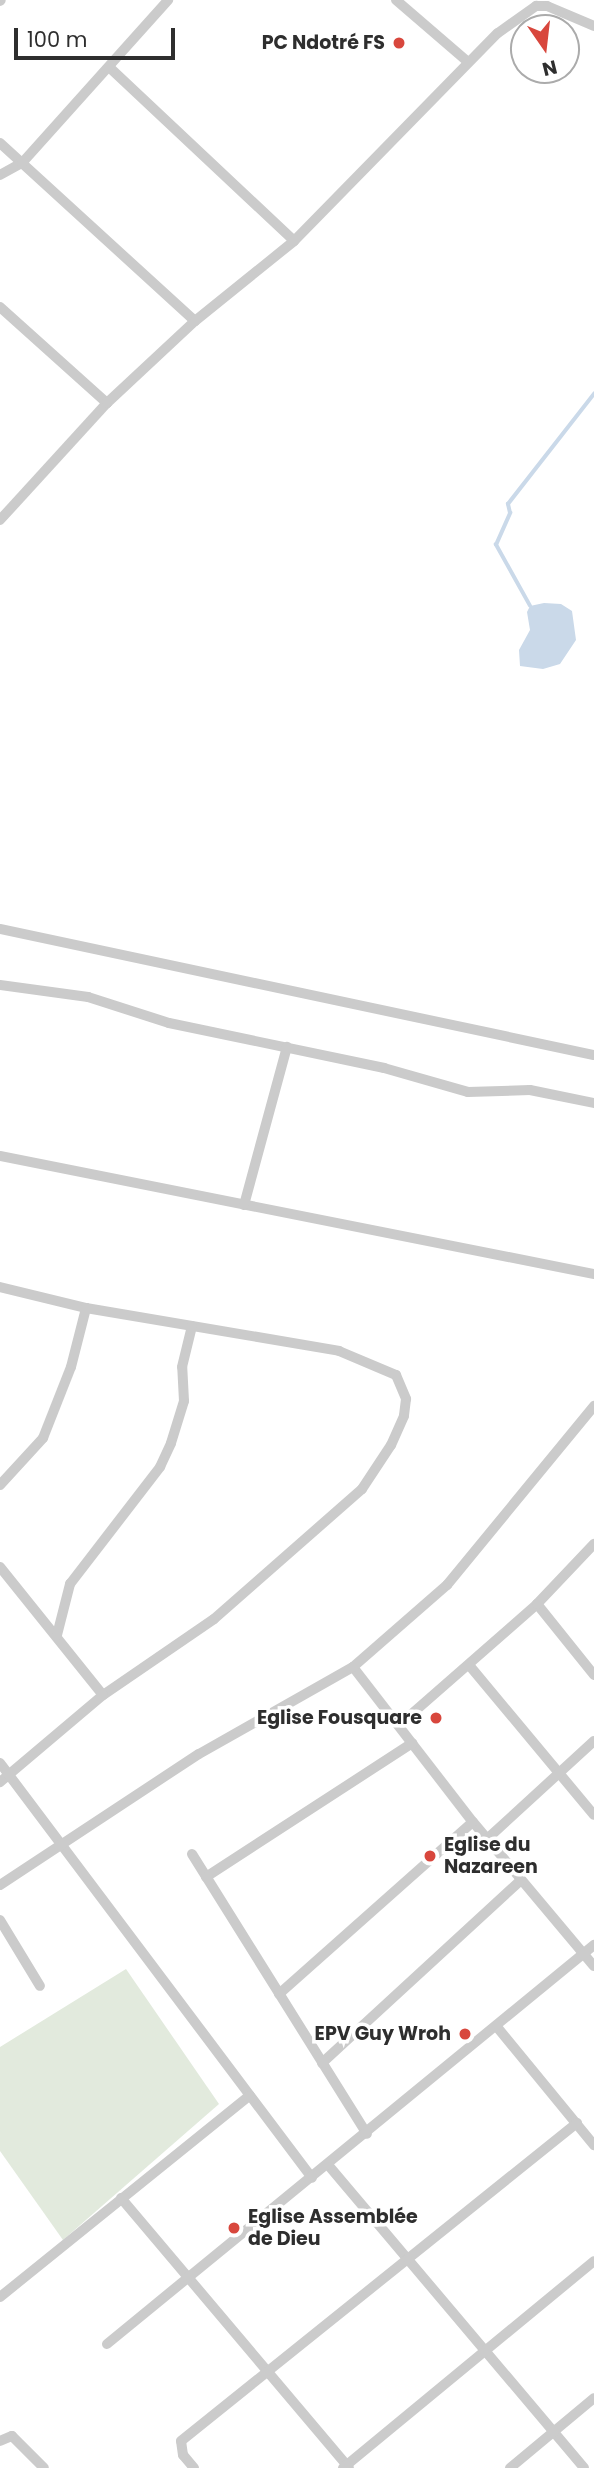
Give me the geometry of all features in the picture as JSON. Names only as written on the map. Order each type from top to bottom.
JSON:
[{"type":"street","points":[[0,175],[22,163],[168,0]]},
{"type":"street","points":[[396,0],[468,62]]},
{"type":"street","points":[[0,520],[107,403],[195,321],[294,241],[498,33],[535,3],[594,26]]},
{"type":"street","points":[[108,67],[294,241]]},
{"type":"street","points":[[0,143],[195,321]]},
{"type":"street","points":[[0,307],[107,403]]},
{"type":"street","points":[[0,929],[594,1055]]},
{"type":"street","points":[[0,985],[88,997],[169,1023],[287,1047],[468,1092],[530,1090],[594,1103]]},
{"type":"street","points":[[244,1205],[287,1047]]},
{"type":"street","points":[[0,1156],[594,1274]]},
{"type":"street","points":[[0,1287],[86,1308],[339,1351],[396,1375],[402,1386],[404,1416],[362,1489],[214,1619],[103,1695],[4,1778]]},
{"type":"street","points":[[0,1485],[43,1438],[71,1367],[86,1308]]},
{"type":"street","points":[[57,1635],[70,1584],[160,1467],[171,1443],[184,1401],[183,1367],[192,1326]]},
{"type":"street","points":[[0,1885],[199,1755],[353,1667],[447,1586],[594,1406]]},
{"type":"street","points":[[399,1725],[537,1604],[594,1544]]},
{"type":"street","points":[[0,1567],[103,1695]]},
{"type":"street","points":[[537,1604],[594,1675]]},
{"type":"street","points":[[469,1665],[594,1815]]},
{"type":"street","points":[[353,1667],[473,1822],[594,1966]]},
{"type":"street","points":[[487,1839],[594,1741]]},
{"type":"street","points":[[206,1877],[412,1743]]},
{"type":"street","points":[[0,1763],[4,1778],[62,1846],[312,2178]]},
{"type":"street","points":[[279,1994],[473,1822]]},
{"type":"street","points":[[192,1854],[367,2134]]},
{"type":"street","points":[[322,2063],[522,1880]]},
{"type":"street","points":[[0,1920],[40,1986]]},
{"type":"street","points":[[107,2344],[186,2276],[329,2166],[594,1945]]},
{"type":"street","points":[[497,2027],[594,2145]]},
{"type":"street","points":[[0,2297],[250,2095]]},
{"type":"street","points":[[194,2468],[183,2455],[181,2441],[577,2123]]},
{"type":"street","points":[[329,2166],[410,2258],[584,2468]]},
{"type":"street","points":[[121,2199],[270,2372],[346,2467],[594,2261]]},
{"type":"street","points":[[510,2468],[594,2398]]},
{"type":"street","points":[[0,2441],[12,2436],[44,2468]]},
{"type":"shaded area","points":[[126,1969],[219,2104],[63,2240],[0,2151],[0,2047]]},
{"type":"water","points":[[561,604],[572,611],[576,640],[560,664],[543,669],[520,666],[519,650],[530,630],[527,612],[530,606]]},
{"type":"waterway","points":[[530,606],[496,545],[510,513],[508,504],[594,394]]},
{"type":"place","name":"PC Ndotré FS","points":[[399,43]]},
{"type":"place","name":"Eglise Fousquare","points":[[436,1718]]},
{"type":"place","name":"Eglise du Nazareen","points":[[430,1856]]},
{"type":"place","name":"EPV Guy Wroh","points":[[465,2034]]},
{"type":"place","name":"Eglise Assemblée de Dieu","points":[[234,2228]]}]
